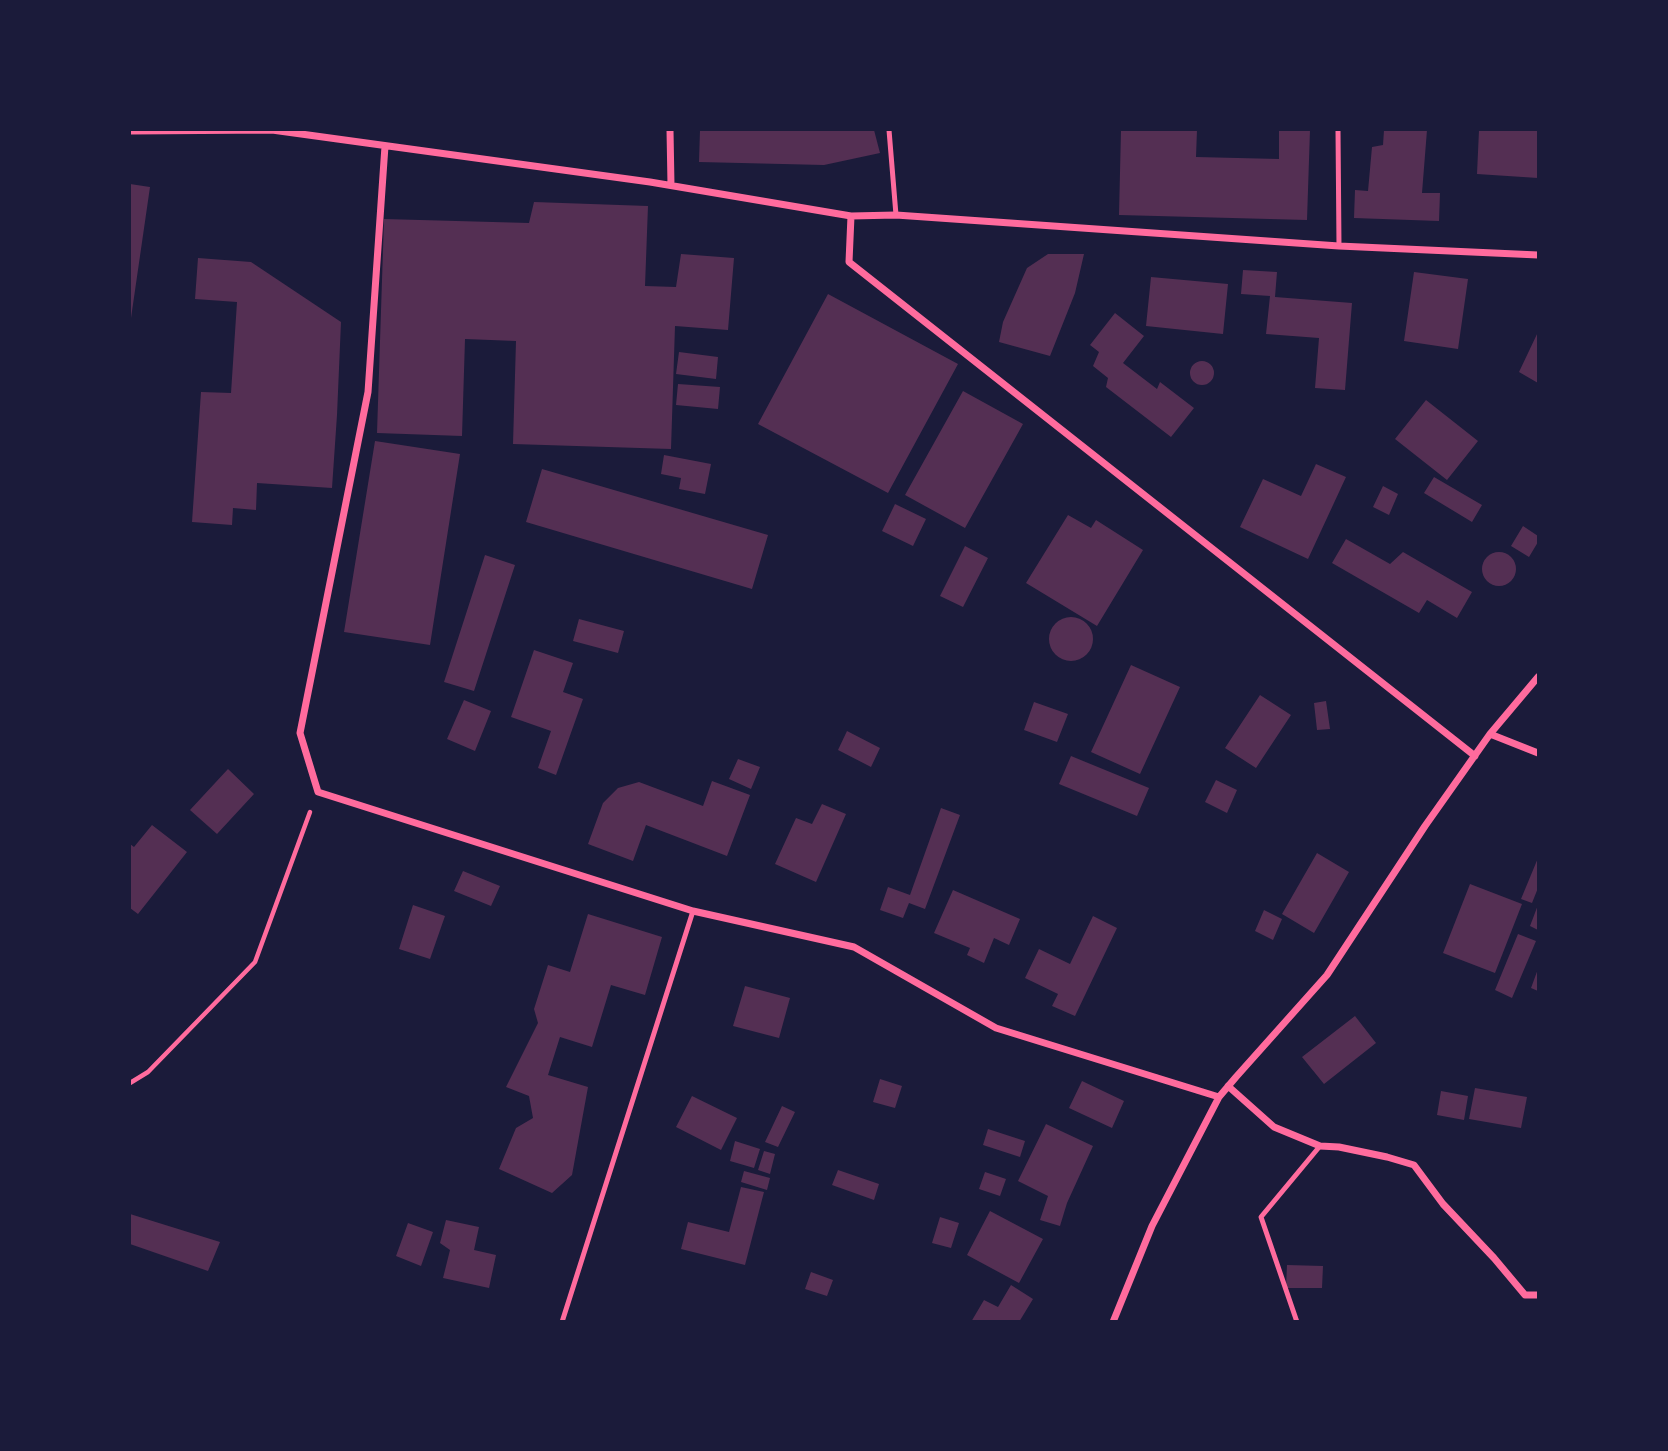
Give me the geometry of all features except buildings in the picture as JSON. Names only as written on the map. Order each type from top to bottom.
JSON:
[{"type":"street","points":[[130,131],[272,130],[671,185],[851,216],[896,215],[1339,246],[1538,255]]},
{"type":"street","points":[[670,130],[671,185]]},
{"type":"street","points":[[385,146],[368,392],[300,733],[318,792],[693,911],[854,947],[996,1028],[1219,1097]]},
{"type":"street","points":[[851,216],[849,262],[1475,756]]},
{"type":"street","points":[[1113,1321],[1152,1226],[1219,1097],[1327,975],[1424,827],[1490,734],[1538,677]]},
{"type":"street","points":[[1490,734],[1538,753]]},
{"type":"street","points":[[1228,1086],[1274,1128],[1320,1146],[1387,1157],[1414,1166],[1443,1204],[1525,1295],[1538,1295]]},
{"type":"lane","points":[[889,130],[896,215]]},
{"type":"lane","points":[[1338,130],[1339,246]]},
{"type":"lane","points":[[562,1321],[693,911]]},
{"type":"lane","points":[[1297,1321],[1261,1217],[1320,1146]]},
{"type":"path","points":[[130,1083],[148,1072],[255,962],[318,792]]}]
